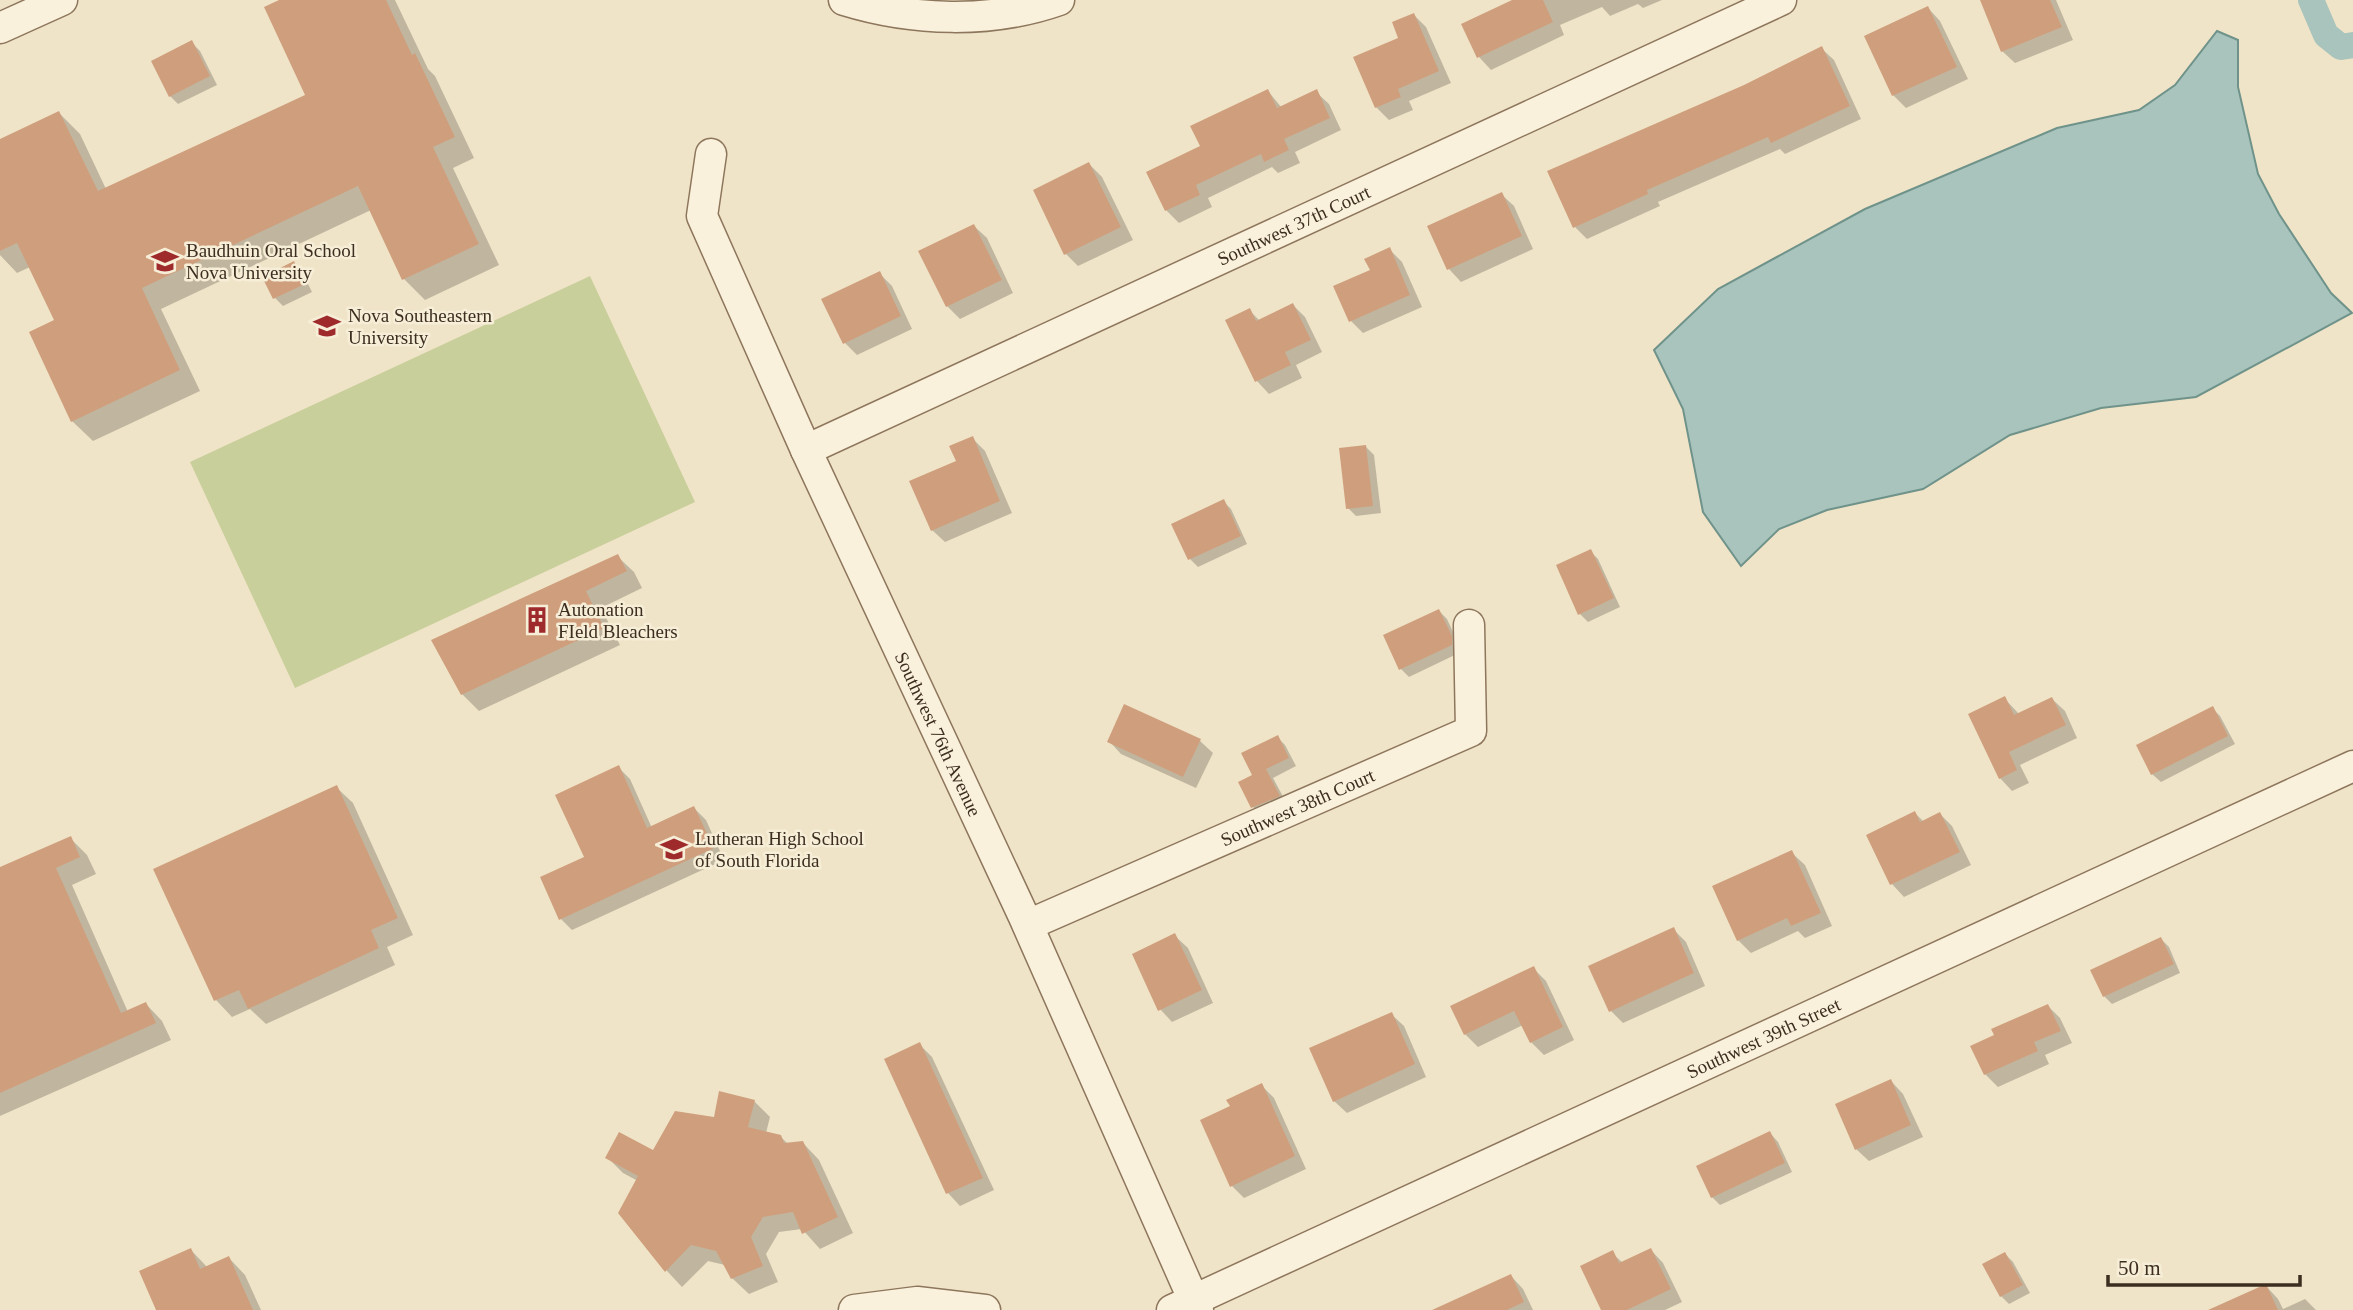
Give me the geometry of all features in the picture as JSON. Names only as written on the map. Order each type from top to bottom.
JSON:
[{"type":"street","points":[[0,28],[62,0]]},
{"type":"street","points":[[844,0],[910,15],[959,17],[1006,12],[1059,0]]},
{"type":"street","name":"Southwest 37th Court","points":[[806,450],[1782,0]]},
{"type":"street","name":"Southwest 76th Avenue","points":[[710,154],[702,216],[806,450],[1028,925],[1188,1307]]},
{"type":"street","name":"Southwest 38th Court","points":[[1028,925],[1471,731],[1469,625]]},
{"type":"street","name":"Southwest 39th Street","points":[[1188,1307],[2353,766]]},
{"type":"street","points":[[854,1310],[917,1302],[985,1310]]},
{"type":"green space","points":[[590,276],[695,502],[295,688],[190,462]]},
{"type":"water","points":[[2217,31],[2238,40],[2238,87],[2258,174],[2279,214],[2331,293],[2352,313],[2196,397],[2101,408],[2010,435],[1923,489],[1827,510],[1779,529],[1741,566],[1703,512],[1683,409],[1654,350],[1718,289],[1865,209],[2057,128],[2139,110],[2175,85]]},
{"type":"building","points":[[279,0],[386,0],[455,137],[433,147],[479,244],[402,280],[358,186],[142,288],[180,370],[71,422],[29,332],[54,320],[17,243],[0,251],[0,139],[59,111],[98,191],[305,95],[264,7]]},
{"type":"building","points":[[1512,0],[1543,0],[1553,22],[1477,58],[1461,24]]},
{"type":"building","points":[[1980,0],[2050,0],[2062,27],[2001,52]]},
{"type":"building","points":[[1928,6],[1957,67],[1892,96],[1864,36]]},
{"type":"building","points":[[1414,13],[1439,71],[1398,89],[1401,97],[1375,108],[1353,57],[1398,38],[1392,22]]},
{"type":"building","points":[[192,40],[210,76],[169,97],[151,61]]},
{"type":"building","points":[[1822,46],[1850,106],[1771,143],[1768,137],[1647,190],[1648,194],[1573,228],[1547,171],[1744,85]]},
{"type":"building","points":[[1268,89],[1277,108],[1317,89],[1330,118],[1284,139],[1289,150],[1264,162],[1261,154],[1196,185],[1200,195],[1165,211],[1146,172],[1200,146],[1190,126]]},
{"type":"building","points":[[1089,162],[1121,227],[1064,255],[1033,190]]},
{"type":"building","points":[[1502,192],[1522,236],[1447,270],[1427,226]]},
{"type":"building","points":[[974,224],[1002,280],[946,307],[918,251]]},
{"type":"building","points":[[1390,247],[1410,295],[1349,322],[1333,286],[1370,270],[1364,259]]},
{"type":"building","points":[[294,261],[305,284],[273,299],[262,277]]},
{"type":"building","points":[[880,271],[901,316],[843,344],[821,299]]},
{"type":"building","points":[[1293,303],[1311,340],[1285,352],[1291,365],[1255,382],[1225,320],[1250,308],[1256,321]]},
{"type":"building","points":[[973,436],[1000,501],[931,531],[909,481],[956,461],[949,446]]},
{"type":"building","points":[[1366,445],[1373,506],[1346,509],[1339,448]]},
{"type":"building","points":[[1224,499],[1241,536],[1188,560],[1171,524]]},
{"type":"building","points":[[1591,549],[1614,598],[1578,615],[1556,565]]},
{"type":"building","name":"Autonation FIeld Bleachers","points":[[618,554],[627,571],[586,591],[604,628],[461,695],[431,640]]},
{"type":"building","points":[[1439,609],[1452,636],[1452,645],[1399,670],[1383,635]]},
{"type":"building","points":[[2005,696],[2014,715],[2052,697],[2066,725],[2009,752],[2017,770],[1999,779],[1968,714]]},
{"type":"building","points":[[1124,704],[1201,739],[1183,777],[1107,742]]},
{"type":"building","points":[[2213,706],[2228,736],[2151,775],[2136,745]]},
{"type":"building","points":[[1278,735],[1289,758],[1266,769],[1280,796],[1251,808],[1238,782],[1252,775],[1241,753]]},
{"type":"building","points":[[619,765],[647,828],[694,806],[714,848],[559,920],[540,877],[584,857],[555,795]]},
{"type":"building","points":[[337,785],[398,918],[371,930],[379,948],[248,1009],[239,990],[214,1001],[153,869]]},
{"type":"building","points":[[1915,811],[1920,822],[1940,812],[1960,852],[1890,885],[1866,835]]},
{"type":"building","points":[[71,836],[80,857],[56,868],[121,1013],[146,1002],[156,1023],[0,1093],[0,867]]},
{"type":"building","points":[[1792,850],[1821,913],[1791,926],[1787,918],[1737,941],[1712,886]]},
{"type":"building","points":[[1674,927],[1694,973],[1609,1012],[1588,966]]},
{"type":"building","points":[[1175,933],[1202,990],[1158,1011],[1132,954]]},
{"type":"building","points":[[2161,937],[2174,964],[2103,997],[2090,970]]},
{"type":"building","points":[[1534,966],[1563,1027],[1530,1043],[1514,1011],[1464,1035],[1450,1006]]},
{"type":"building","points":[[2048,1004],[2061,1031],[2034,1042],[2038,1051],[1984,1075],[1970,1046],[1994,1035],[1991,1029]]},
{"type":"building","points":[[1392,1012],[1415,1064],[1333,1102],[1309,1048]]},
{"type":"building","points":[[920,1042],[983,1178],[946,1194],[884,1059]]},
{"type":"building","points":[[1891,1079],[1911,1125],[1855,1150],[1835,1104]]},
{"type":"building","points":[[1262,1083],[1295,1156],[1230,1187],[1200,1120],[1230,1106],[1226,1100]]},
{"type":"building","points":[[719,1091],[755,1100],[748,1127],[781,1135],[784,1143],[803,1141],[838,1217],[802,1234],[793,1212],[763,1217],[751,1237],[763,1266],[731,1279],[716,1251],[691,1245],[665,1272],[618,1213],[638,1176],[605,1158],[619,1132],[653,1150],[675,1111],[714,1117]]},
{"type":"building","points":[[1770,1131],[1785,1163],[1711,1198],[1696,1166]]},
{"type":"building","points":[[191,1248],[200,1269],[229,1256],[253,1310],[156,1310],[139,1271]]},
{"type":"building","points":[[1651,1248],[1671,1289],[1627,1310],[1601,1310],[1580,1266],[1613,1250],[1619,1263]]},
{"type":"building","points":[[2005,1252],[2023,1285],[2000,1297],[1982,1264]]},
{"type":"building","points":[[1511,1274],[1524,1302],[1507,1310],[1432,1310]]},
{"type":"building","points":[[2266,1284],[2278,1310],[2208,1310]]},
{"type":"waterway","points":[[2311,0],[2326,35],[2341,47],[2353,45]]},
{"type":"place","name":"Baudhuin Oral School Nova University","points":[[165,261]]},
{"type":"place","name":"Nova Southeastern University","points":[[327,326]]},
{"type":"place","name":"Autonation FIeld Bleachers","points":[[537,620]]},
{"type":"place","name":"Lutheran High School of South Florida","points":[[674,849]]}]
